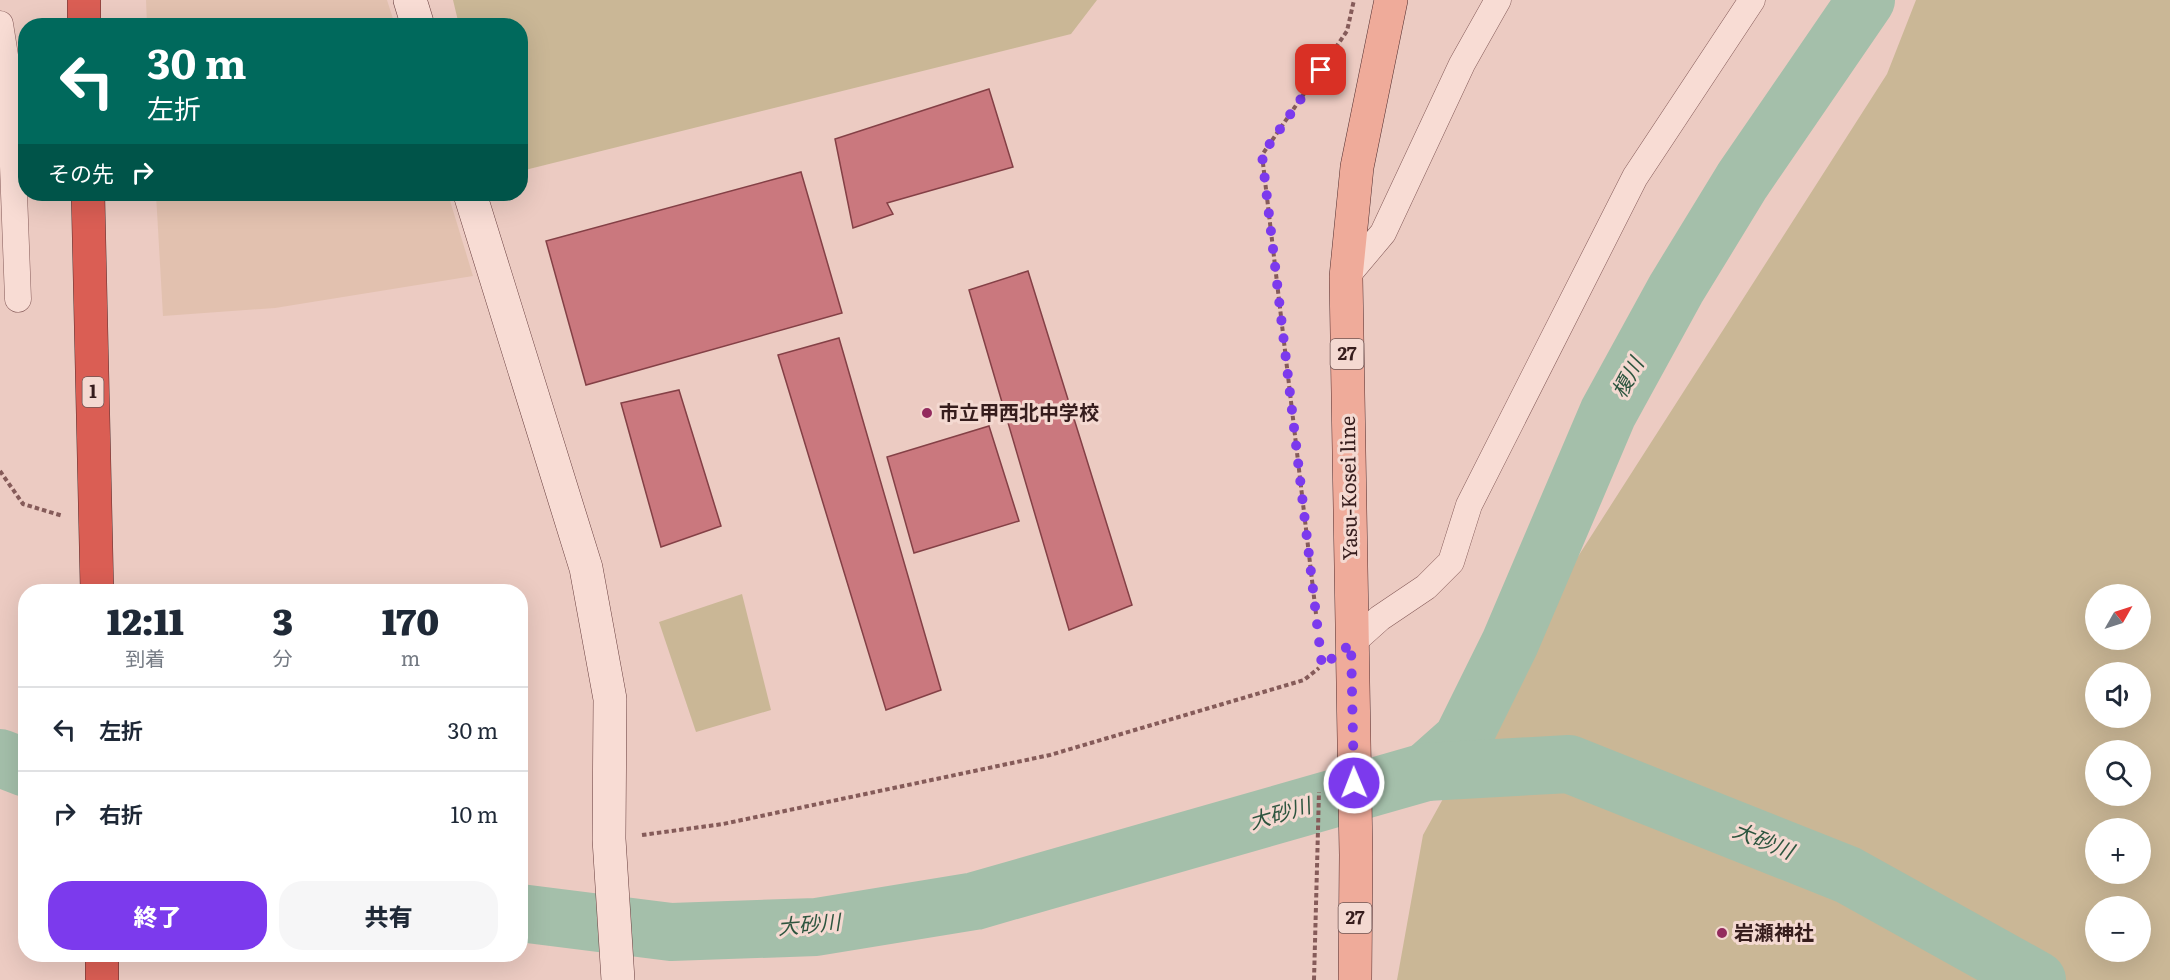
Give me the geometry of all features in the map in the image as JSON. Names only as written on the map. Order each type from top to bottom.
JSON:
[{"type":"highway","points":[[84,0],[84,18]]},
{"type":"highway","name":"1","points":[[88,201],[97,584]]},
{"type":"highway","points":[[102,962],[102,980]]},
{"type":"main road","name":"Yasu-Kosei line","points":[[1355,980],[1356,855],[1346,277],[1357,167],[1391,0]]},
{"type":"street","points":[[410,0],[416,18]]},
{"type":"street","points":[[1346,277],[1383,233],[1462,64],[1498,0]]},
{"type":"street","points":[[1351,644],[1380,618],[1426,587],[1451,562],[1469,505],[1635,177],[1752,0]]},
{"type":"street","points":[[0,24],[10,87],[18,299]]},
{"type":"street","points":[[472,201],[586,568],[610,699],[609,839],[618,980]]},
{"type":"path","points":[[1317,618],[1262,155],[1347,31],[1354,0]]},
{"type":"path","points":[[0,471],[23,504],[96,525]]},
{"type":"path","points":[[609,839],[723,824],[1050,755],[1304,680],[1322,666],[1322,677]]},
{"type":"path","points":[[1314,980],[1319,782]]},
{"type":"shaded area","points":[[146,0],[387,0],[393,18],[147,18]]},
{"type":"shaded area","points":[[453,0],[1097,0],[1071,34],[528,169],[528,18],[457,18]]},
{"type":"shaded area","points":[[1916,0],[2170,0],[2170,980],[1397,980],[1423,835],[1570,569],[1887,74]]},
{"type":"shaded area","points":[[156,201],[450,201],[473,276],[275,308],[163,316]]},
{"type":"shaded area","points":[[742,594],[771,710],[696,732],[659,622]]},
{"type":"building","points":[[989,89],[1013,167],[887,203],[893,214],[853,228],[835,139]]},
{"type":"building","points":[[801,172],[842,313],[586,385],[546,241]]},
{"type":"building","points":[[1028,271],[1132,605],[1069,630],[969,290]]},
{"type":"building","points":[[839,338],[941,690],[886,710],[778,355]]},
{"type":"building","points":[[679,390],[721,526],[661,547],[621,403]]},
{"type":"building","points":[[989,426],[1019,521],[914,553],[887,457]]},
{"type":"waterway","name":"榎川","points":[[1426,772],[1462,740],[1510,643],[1608,413],[1676,289],[1742,181],[1866,0]]},
{"type":"waterway","name":"大砂川","points":[[0,758],[18,765]]},
{"type":"waterway","name":"大砂川","points":[[528,914],[671,932],[816,927],[975,901],[1426,772],[1569,764],[1848,875],[2037,980]]},
{"type":"place","name":"市立甲西北中学校","points":[[927,413]]},
{"type":"place","name":"岩瀬神社","points":[[1722,933]]},
{"type":"route","points":[[1321,70],[1262,155],[1322,666],[1351,644],[1354,783]]}]
